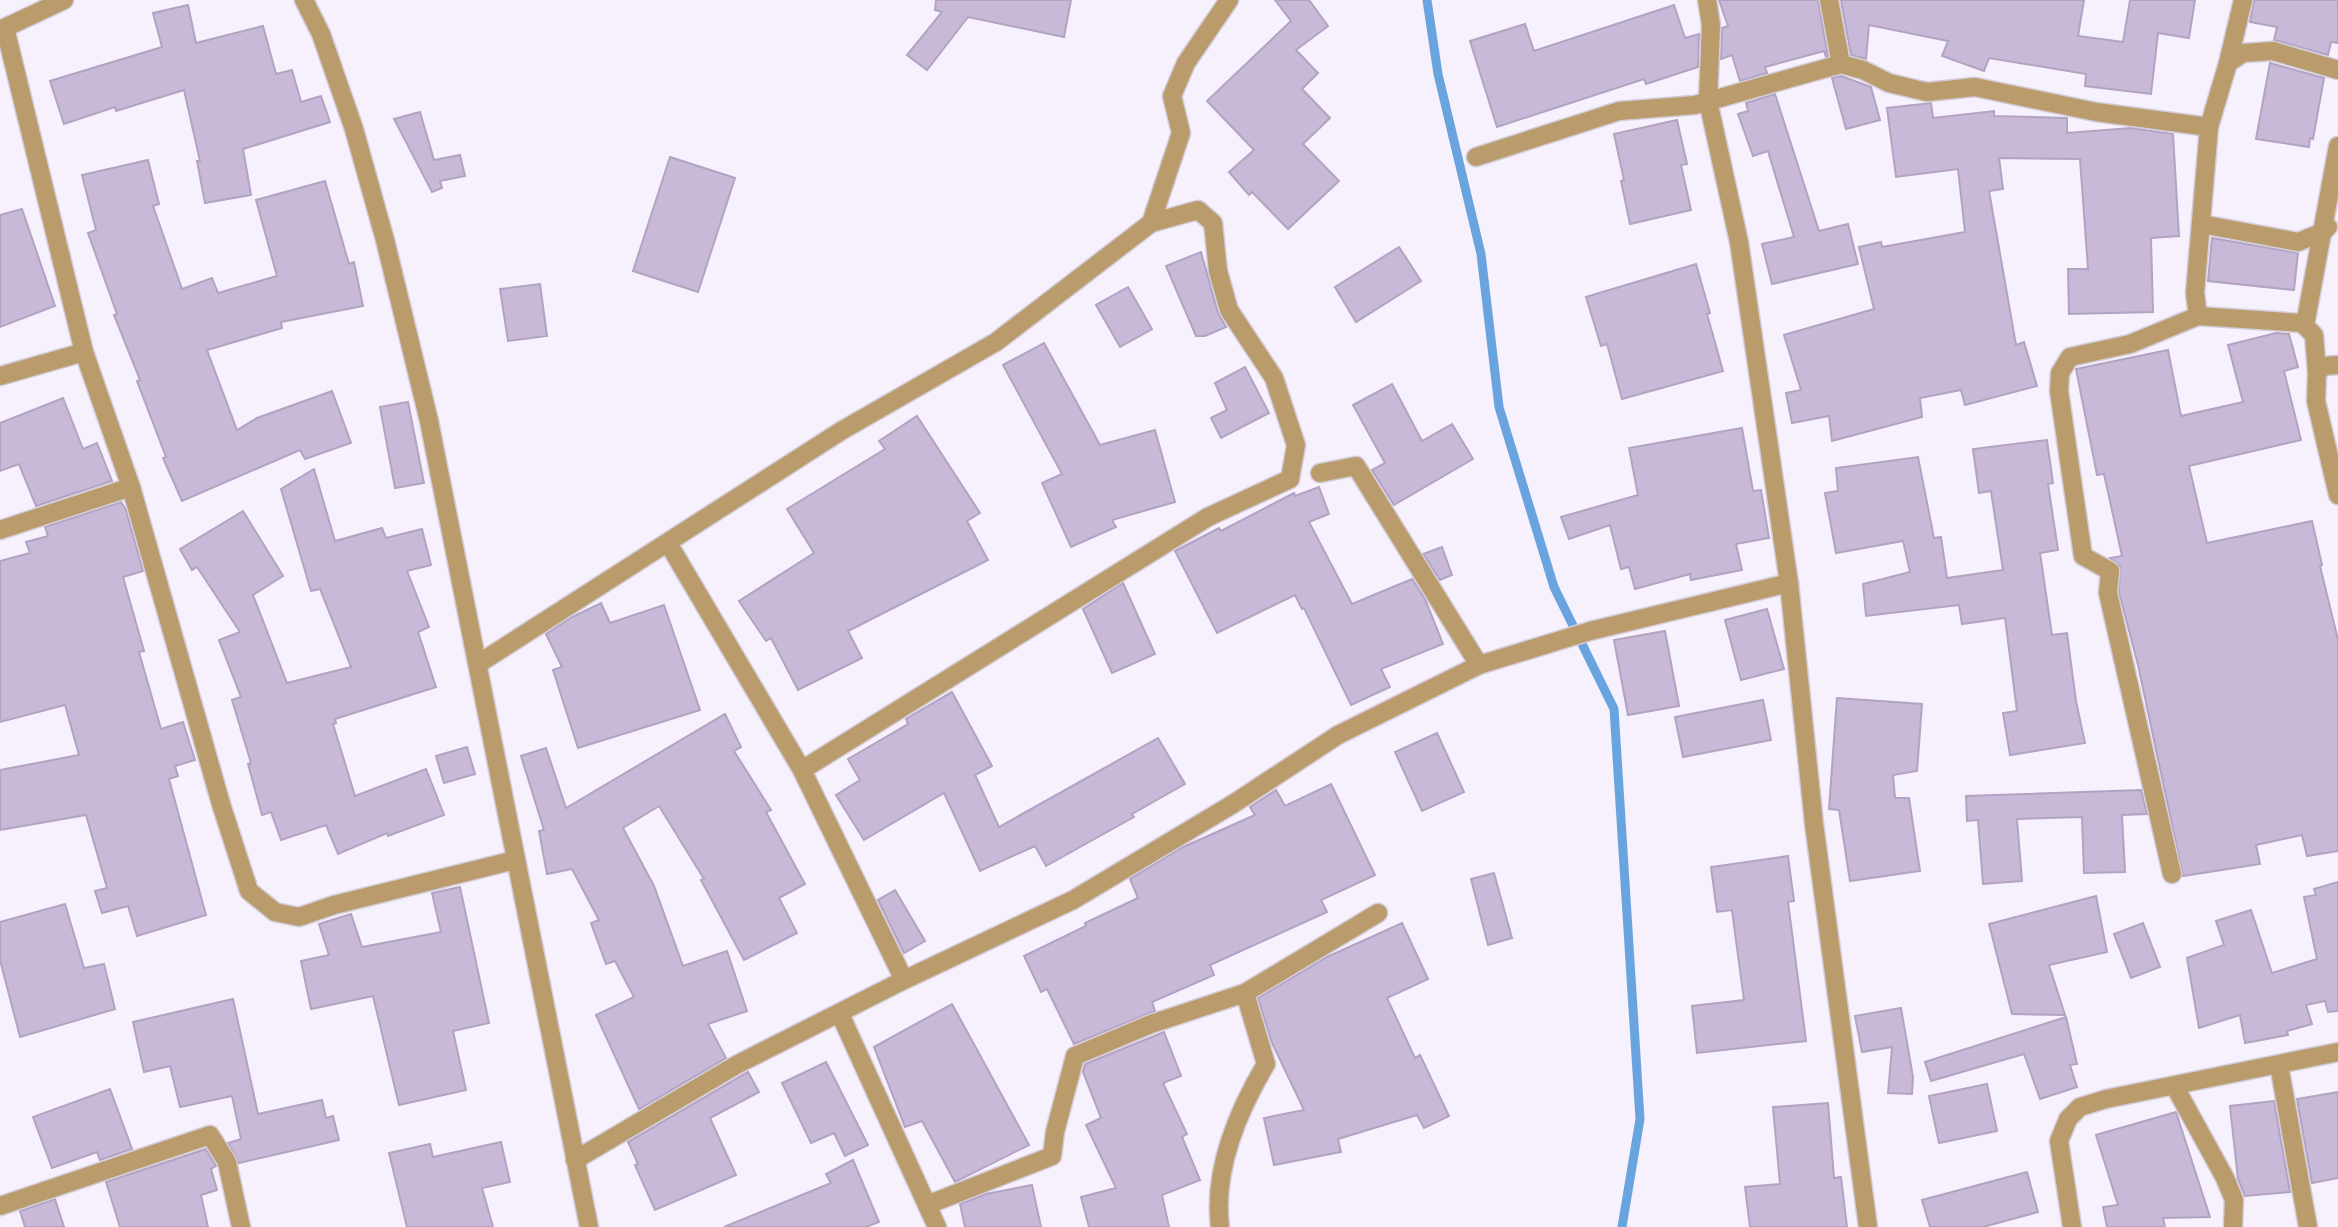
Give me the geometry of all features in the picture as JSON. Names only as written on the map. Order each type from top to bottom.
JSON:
[{"type":"street","points":[[64,0],[3,29],[84,352],[131,487],[221,804],[249,891],[275,912],[299,916],[515,860]]},
{"type":"street","points":[[304,0],[338,77],[385,240],[429,421],[589,1227]]},
{"type":"street","points":[[1150,223],[1181,133],[1171,96],[1186,63],[1229,0]]},
{"type":"street","points":[[1707,0],[1711,25],[1708,101],[1740,242],[1789,583],[1814,824],[1868,1227]]},
{"type":"street","points":[[1829,0],[1841,64]]},
{"type":"street","points":[[2198,316],[2195,293],[2209,127],[2243,0]]},
{"type":"street","points":[[2228,63],[2243,53],[2273,51],[2338,70]]},
{"type":"street","points":[[1476,157],[1619,111],[1695,105],[1841,64],[1863,70],[1889,83],[1927,92],[1975,87],[2096,113],[2209,127]]},
{"type":"street","points":[[2305,325],[2338,146]]},
{"type":"street","points":[[478,664],[841,431],[996,342],[1150,223],[1198,210],[1213,223],[1218,271],[1229,310],[1274,378],[1296,445],[1290,479],[1208,517],[802,770]]},
{"type":"street","points":[[2201,224],[2298,242],[2323,232],[2338,216]]},
{"type":"street","points":[[2172,874],[2108,593],[2110,571],[2083,556],[2059,391],[2060,373],[2070,357],[2130,344],[2198,316],[2302,323],[2314,335],[2316,401],[2338,495]]},
{"type":"street","points":[[0,376],[84,352]]},
{"type":"street","points":[[2317,373],[2324,366],[2338,365]]},
{"type":"street","points":[[1320,473],[1356,466],[1479,665]]},
{"type":"street","points":[[0,530],[131,487]]},
{"type":"street","points":[[668,543],[802,770],[904,980]]},
{"type":"street","points":[[575,1160],[738,1064],[904,980],[1073,900],[1234,804],[1338,735],[1479,665],[1590,631],[1789,583]]},
{"type":"street","points":[[927,1205],[1052,1156],[1055,1132],[1075,1056],[1151,1024],[1245,993],[1378,913]]},
{"type":"street","points":[[1220,1227],[1218,1207],[1227,1153],[1249,1093],[1266,1063],[1245,993]]},
{"type":"street","points":[[840,1014],[937,1227]]},
{"type":"street","points":[[2072,1227],[2059,1141],[2068,1119],[2080,1107],[2106,1099],[2338,1052]]},
{"type":"street","points":[[2279,1065],[2308,1227]]},
{"type":"street","points":[[2175,1087],[2225,1178],[2234,1200],[2233,1227]]},
{"type":"street","points":[[0,1206],[210,1135],[227,1163],[241,1227]]},
{"type":"building","points":[[936,0],[1071,0],[1064,37],[968,17],[927,70],[907,55],[942,12],[935,10]]},
{"type":"building","points":[[1275,0],[1309,0],[1328,26],[1296,50],[1318,73],[1302,89],[1330,118],[1303,144],[1339,181],[1288,229],[1252,192],[1249,195],[1229,172],[1254,150],[1207,101],[1291,21]]},
{"type":"building","points":[[1719,0],[1818,0],[1828,56],[1826,57],[1824,51],[1765,67],[1767,73],[1740,81],[1732,55],[1721,59],[1722,28],[1728,26]]},
{"type":"building","points":[[1841,0],[2084,0],[2078,36],[2123,42],[2130,0],[2195,0],[2189,38],[2158,33],[2151,94],[2085,86],[2086,74],[1989,58],[1984,71],[1942,56],[1948,41],[1869,25],[1866,59],[1851,55]]},
{"type":"building","points":[[2254,0],[2338,0],[2338,43],[2331,42],[2328,55],[2274,40],[2277,27],[2250,22]]},
{"type":"building","points":[[188,5],[196,43],[263,26],[276,74],[292,70],[301,102],[321,96],[330,122],[243,149],[251,195],[205,203],[197,161],[200,161],[184,90],[116,111],[115,107],[64,124],[50,81],[162,47],[153,13]]},
{"type":"building","points":[[1674,5],[1685,38],[1699,34],[1698,67],[1646,84],[1644,79],[1497,127],[1470,41],[1525,24],[1534,51]]},
{"type":"building","points":[[2270,63],[2324,78],[2313,139],[2310,138],[2309,147],[2256,139]]},
{"type":"building","points":[[1841,76],[1871,87],[1880,120],[1846,129],[1832,78]]},
{"type":"building","points":[[1775,94],[1819,231],[1848,224],[1858,264],[1772,284],[1762,244],[1794,237],[1768,151],[1753,156],[1738,114],[1748,111],[1746,103]]},
{"type":"building","points":[[1931,103],[1933,118],[1994,111],[1994,116],[2067,118],[2067,133],[2131,128],[2173,134],[2179,236],[2151,238],[2153,312],[2069,314],[2068,269],[2088,269],[2080,159],[1999,158],[2003,189],[1989,191],[2016,345],[2024,342],[2037,386],[1965,405],[1961,390],[1920,398],[1922,417],[1832,441],[1829,416],[1792,423],[1786,393],[1801,390],[1784,335],[1874,309],[1859,247],[1881,242],[1882,247],[1965,232],[1958,169],[1896,177],[1887,108]]},
{"type":"building","points":[[420,112],[434,160],[460,155],[465,176],[440,181],[442,188],[432,192],[394,119]]},
{"type":"building","points":[[1677,120],[1687,164],[1681,165],[1691,210],[1630,224],[1614,134]]},
{"type":"building","points":[[670,157],[735,178],[698,292],[633,271]]},
{"type":"building","points":[[148,160],[159,204],[153,206],[182,289],[212,278],[218,293],[277,276],[256,200],[325,181],[349,264],[354,262],[363,306],[281,322],[282,328],[207,350],[237,430],[257,418],[332,391],[351,443],[305,459],[300,450],[182,501],[163,458],[166,457],[114,315],[117,314],[88,233],[96,230],[82,175]]},
{"type":"building","points":[[22,209],[55,306],[0,327],[0,215]]},
{"type":"building","points":[[2212,238],[2298,253],[2294,290],[2208,281]]},
{"type":"building","points":[[1399,247],[1421,281],[1356,322],[1335,287]]},
{"type":"building","points":[[1201,252],[1218,313],[1226,327],[1205,336],[1196,336],[1166,266]]},
{"type":"building","points":[[1696,264],[1723,371],[1622,399],[1607,344],[1601,346],[1586,297]]},
{"type":"building","points":[[540,284],[547,336],[508,341],[500,289]]},
{"type":"building","points":[[1128,287],[1152,329],[1120,347],[1096,305]]},
{"type":"building","points":[[2276,333],[2289,334],[2298,367],[2284,371],[2301,440],[2189,466],[2207,543],[2312,521],[2338,640],[2338,851],[2307,856],[2302,835],[2256,845],[2260,864],[2183,876],[2138,665],[2119,592],[2120,566],[2110,558],[2122,556],[2104,474],[2097,475],[2076,369],[2168,350],[2181,416],[2243,402],[2228,345]]},
{"type":"building","points":[[1044,343],[1100,445],[1155,430],[1175,502],[1112,520],[1116,527],[1071,547],[1042,483],[1062,474],[1003,365]]},
{"type":"building","points":[[1245,367],[1269,413],[1221,438],[1211,418],[1227,410],[1215,383]]},
{"type":"building","points":[[1392,384],[1422,441],[1452,424],[1473,459],[1394,505],[1372,470],[1385,463],[1353,405]]},
{"type":"building","points":[[63,398],[83,449],[97,443],[112,481],[36,506],[19,464],[0,471],[0,423]]},
{"type":"building","points":[[408,402],[424,483],[395,488],[380,407]]},
{"type":"building","points":[[917,416],[980,513],[967,521],[988,560],[848,631],[862,658],[798,690],[771,638],[766,641],[739,601],[814,553],[787,509],[885,449],[879,441]]},
{"type":"building","points":[[1742,428],[1753,491],[1761,490],[1769,538],[1736,544],[1742,570],[1691,580],[1690,574],[1635,589],[1629,567],[1621,569],[1610,525],[1569,539],[1561,517],[1638,495],[1629,448]]},
{"type":"building","points":[[2047,440],[2053,483],[2048,484],[2058,550],[2040,553],[2052,635],[2067,633],[2085,743],[2010,755],[2003,713],[2017,711],[2005,618],[1962,624],[1959,605],[1866,616],[1863,584],[1910,572],[1903,541],[1836,553],[1825,493],[1838,491],[1836,468],[1918,457],[1934,538],[1941,537],[1947,578],[2003,570],[1991,491],[1979,493],[1973,449]]},
{"type":"building","points":[[314,469],[335,541],[382,528],[386,538],[422,529],[431,565],[407,571],[429,627],[418,632],[436,687],[335,719],[336,723],[333,724],[355,796],[426,769],[444,815],[388,836],[387,833],[338,854],[326,825],[281,840],[271,812],[262,815],[248,764],[251,763],[232,700],[241,697],[219,640],[240,632],[197,567],[192,570],[180,549],[243,511],[283,576],[253,595],[287,683],[351,667],[320,589],[311,591],[281,489]]},
{"type":"building","points":[[1319,487],[1329,514],[1309,522],[1352,604],[1412,579],[1425,599],[1443,644],[1381,669],[1390,687],[1351,705],[1304,608],[1302,609],[1295,595],[1217,633],[1175,551],[1219,528],[1221,531],[1294,493],[1295,496]]},
{"type":"building","points":[[121,502],[126,510],[143,571],[123,577],[144,651],[139,652],[161,729],[183,722],[195,760],[175,766],[178,776],[169,779],[206,915],[137,936],[128,906],[102,913],[95,891],[107,888],[86,815],[0,830],[0,770],[79,755],[65,705],[0,722],[0,561],[30,553],[26,542],[48,536],[45,527]]},
{"type":"building","points":[[1442,547],[1452,575],[1440,580],[1423,554]]},
{"type":"building","points":[[1123,583],[1155,654],[1112,673],[1083,609]]},
{"type":"building","points":[[601,603],[610,623],[664,605],[700,710],[578,748],[553,670],[562,667],[546,634]]},
{"type":"building","points":[[1767,609],[1784,669],[1741,680],[1725,620]]},
{"type":"building","points":[[1665,631],[1679,706],[1628,715],[1614,640]]},
{"type":"building","points":[[952,692],[992,766],[975,775],[999,827],[1158,738],[1185,784],[1132,814],[1134,817],[1046,866],[1035,846],[980,871],[944,793],[864,840],[836,795],[860,780],[848,759],[908,724],[906,719]]},
{"type":"building","points":[[1837,698],[1922,704],[1917,771],[1893,775],[1895,798],[1909,798],[1920,871],[1850,881],[1839,810],[1829,809]]},
{"type":"building","points":[[1763,700],[1771,740],[1683,757],[1675,717]]},
{"type":"building","points":[[725,714],[741,747],[734,751],[771,810],[766,812],[805,884],[779,898],[797,933],[744,960],[701,880],[704,879],[659,806],[623,828],[654,886],[683,966],[727,951],[747,1011],[708,1024],[726,1058],[639,1109],[596,1015],[634,997],[615,961],[606,964],[591,923],[599,920],[572,869],[547,874],[539,831],[544,830],[521,756],[546,748],[566,808]]},
{"type":"building","points":[[1437,733],[1464,792],[1422,811],[1395,752]]},
{"type":"building","points":[[467,747],[475,774],[444,783],[436,756]]},
{"type":"building","points":[[1331,784],[1375,875],[1321,900],[1327,912],[1210,965],[1214,975],[1152,1002],[1155,1011],[1074,1044],[1047,989],[1041,992],[1024,956],[1138,898],[1130,879],[1181,848],[1255,815],[1250,807],[1276,790],[1285,806]]},
{"type":"building","points":[[2141,790],[2147,814],[2122,815],[2125,872],[2084,873],[2082,817],[2017,819],[2022,881],[1983,884],[1978,820],[1967,821],[1966,796]]},
{"type":"building","points":[[1788,856],[1794,901],[1788,902],[1806,1041],[1697,1053],[1692,1006],[1744,1000],[1732,910],[1717,912],[1711,867]]},
{"type":"building","points":[[1494,873],[1512,938],[1488,945],[1471,879]]},
{"type":"building","points":[[2338,882],[2338,1011],[2328,1012],[2325,1001],[2306,1005],[2312,1024],[2287,1031],[2288,1035],[2245,1043],[2240,1015],[2199,1028],[2187,958],[2224,945],[2216,921],[2251,910],[2272,973],[2317,959],[2304,897],[2316,895],[2314,889]]},
{"type":"building","points":[[460,887],[489,1023],[453,1031],[466,1090],[399,1105],[373,996],[311,1009],[301,961],[329,955],[319,924],[351,914],[362,947],[441,932],[432,893]]},
{"type":"building","points":[[895,890],[925,941],[904,953],[878,900]]},
{"type":"building","points":[[2096,896],[2107,952],[2049,965],[2065,1015],[2012,1014],[1989,924]]},
{"type":"building","points":[[65,904],[84,968],[104,964],[115,1009],[20,1037],[0,960],[0,922]]},
{"type":"building","points":[[1402,923],[1428,979],[1387,998],[1415,1058],[1420,1055],[1449,1116],[1424,1128],[1417,1115],[1338,1139],[1341,1152],[1274,1165],[1264,1118],[1304,1110],[1272,1043],[1258,998],[1327,957]]},
{"type":"building","points":[[2143,923],[2160,967],[2131,978],[2114,934]]},
{"type":"building","points":[[233,999],[258,1114],[322,1100],[326,1118],[333,1116],[339,1140],[239,1163],[228,1143],[241,1139],[232,1096],[180,1107],[170,1066],[144,1072],[133,1022]]},
{"type":"building","points":[[952,1004],[1029,1145],[955,1182],[922,1121],[905,1127],[874,1047]]},
{"type":"building","points":[[1901,1008],[1913,1077],[1912,1094],[1888,1093],[1892,1047],[1862,1052],[1855,1016]]},
{"type":"building","points":[[2066,1017],[2077,1064],[2070,1065],[2077,1087],[2040,1099],[2024,1054],[1931,1081],[1925,1062]]},
{"type":"building","points":[[1164,1032],[1181,1076],[1163,1083],[1187,1134],[1182,1137],[1200,1180],[1162,1195],[1169,1227],[1089,1227],[1081,1197],[1116,1188],[1086,1125],[1101,1118],[1083,1072],[1085,1064]]},
{"type":"building","points":[[826,1062],[868,1145],[845,1156],[834,1133],[811,1143],[782,1083]]},
{"type":"building","points":[[748,1072],[759,1092],[710,1118],[736,1175],[655,1210],[628,1142]]},
{"type":"building","points":[[1987,1084],[1997,1131],[1939,1143],[1929,1096]]},
{"type":"building","points":[[110,1089],[132,1149],[100,1160],[97,1152],[52,1168],[33,1117]]},
{"type":"building","points":[[2338,1092],[2338,1178],[2312,1183],[2297,1099]]},
{"type":"building","points":[[2274,1101],[2290,1192],[2245,1196],[2238,1179],[2230,1106]]},
{"type":"building","points":[[1828,1103],[1834,1178],[1841,1177],[1847,1227],[1750,1227],[1745,1187],[1780,1184],[1773,1107]]},
{"type":"building","points":[[2176,1112],[2210,1217],[2163,1218],[2165,1227],[2107,1227],[2103,1207],[2118,1205],[2096,1135]]},
{"type":"building","points":[[501,1142],[510,1182],[482,1188],[493,1227],[407,1227],[389,1153],[430,1144],[433,1157]]},
{"type":"building","points":[[206,1149],[216,1166],[211,1169],[217,1190],[201,1195],[208,1227],[120,1227],[106,1182]]},
{"type":"building","points":[[853,1160],[879,1222],[866,1227],[724,1227],[831,1183],[826,1174]]},
{"type":"building","points":[[2027,1172],[2038,1212],[1983,1227],[1930,1227],[1922,1200]]},
{"type":"building","points":[[1032,1185],[1041,1227],[965,1227],[960,1204],[986,1194]]},
{"type":"building","points":[[55,1199],[64,1227],[25,1227],[20,1211]]},
{"type":"waterway","points":[[1427,0],[1438,74],[1481,254],[1499,407],[1554,587],[1614,709],[1640,1119],[1622,1227]]}]
